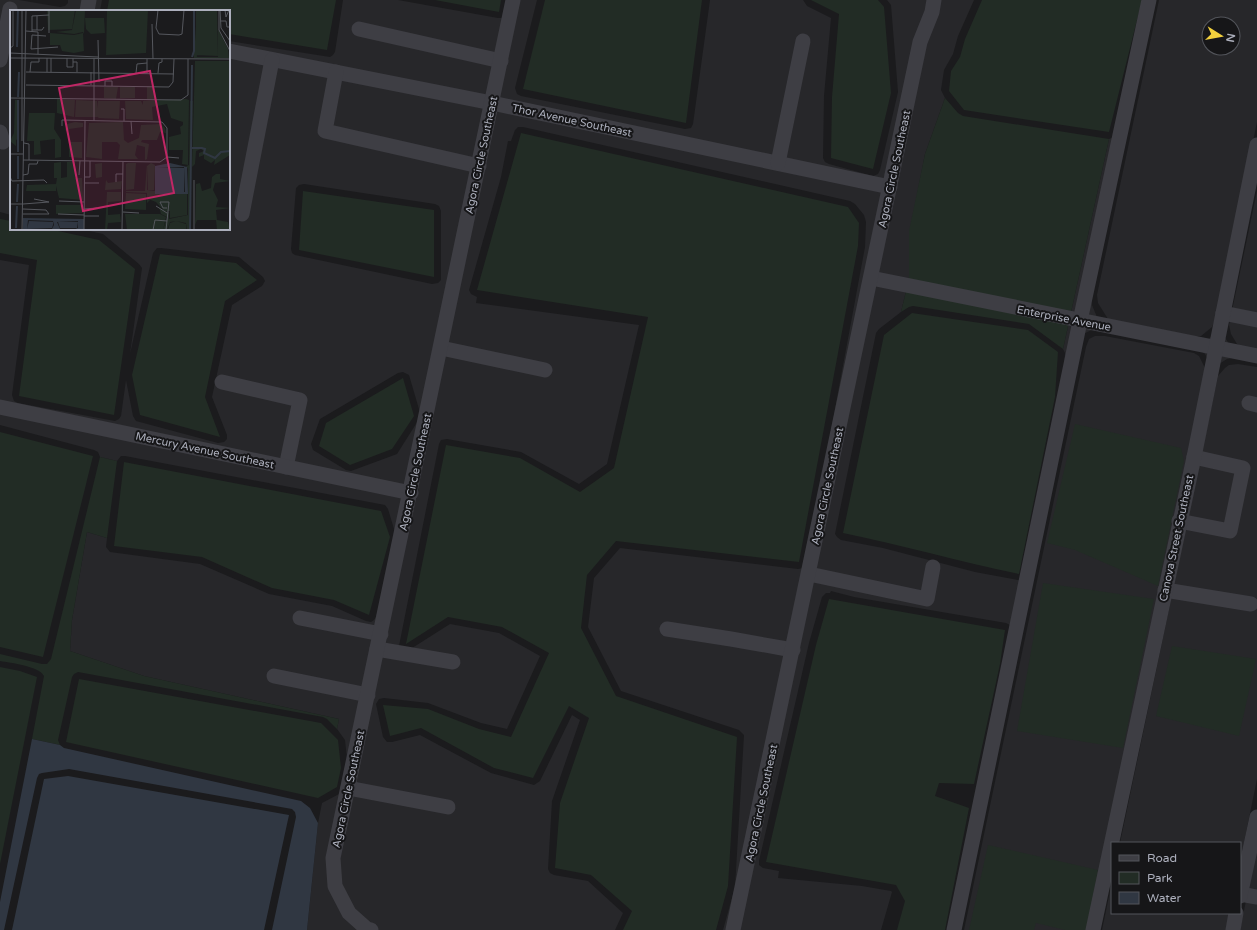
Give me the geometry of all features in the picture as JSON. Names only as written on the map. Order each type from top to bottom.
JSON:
[{"type":"street","points":[[87,10],[89,0]]},
{"type":"street","name":"Agora Circle Southeast","points":[[368,930],[349,913],[335,886],[333,858],[513,0]]},
{"type":"street","name":"Agora Circle Southeast","points":[[733,930],[920,42],[932,12],[934,0]]},
{"type":"street","points":[[954,930],[1080,321],[1149,0]]},
{"type":"street","points":[[0,60],[10,14]]},
{"type":"street","points":[[359,29],[501,61]]},
{"type":"street","points":[[778,163],[803,41]]},
{"type":"street","name":"Thor Avenue Southeast","points":[[230,51],[492,103],[890,187]]},
{"type":"street","points":[[242,214],[272,60]]},
{"type":"street","points":[[336,72],[325,131],[479,166]]},
{"type":"street","name":"Canova Street Southeast","points":[[1112,842],[1179,521],[1194,457],[1257,145]]},
{"type":"street","name":"Enterprise Avenue","points":[[871,278],[1257,356]]},
{"type":"street","points":[[1223,313],[1257,320]]},
{"type":"street","points":[[441,348],[545,370]]},
{"type":"street","points":[[222,382],[300,400],[286,466]]},
{"type":"street","name":"Mercury Avenue Southeast","points":[[0,407],[411,492]]},
{"type":"street","points":[[1179,521],[1230,531],[1243,468],[1194,457]]},
{"type":"street","points":[[809,574],[927,599],[933,567]]},
{"type":"street","points":[[1165,590],[1251,604]]},
{"type":"street","points":[[300,618],[453,662]]},
{"type":"street","points":[[667,629],[793,650]]},
{"type":"street","points":[[274,676],[368,695]]},
{"type":"street","points":[[348,788],[448,807]]},
{"type":"street","points":[[1241,890],[1257,817]]},
{"type":"street","name":"Canova Street Southeast","points":[[1093,930],[1111,845]]},
{"type":"street","points":[[1241,895],[1257,897]]},
{"type":"street","points":[[1233,930],[1236,914]]},
{"type":"shaded area","points":[[0,0],[19,0],[60,7],[65,6],[68,3],[68,0],[102,0],[100,10],[10,10],[10,215],[0,212]]},
{"type":"shaded area","points":[[343,0],[398,0],[502,18],[506,15],[508,0],[537,0],[515,88],[517,94],[685,129],[691,128],[693,124],[710,0],[803,0],[807,6],[831,18],[824,96],[823,158],[825,162],[829,164],[873,176],[878,174],[880,170],[898,92],[891,5],[887,0],[974,0],[958,36],[953,54],[944,70],[941,90],[945,98],[925,154],[910,231],[909,279],[901,312],[876,333],[835,534],[841,540],[883,548],[975,572],[1022,580],[1025,577],[1062,398],[1065,353],[1063,349],[1109,139],[1114,137],[1116,134],[1151,0],[1090,293],[1092,305],[1097,317],[1102,323],[1107,325],[1194,343],[1202,343],[1207,341],[1217,331],[1223,319],[1222,325],[1224,336],[1231,347],[1241,354],[1257,357],[1257,361],[1237,357],[1227,359],[1219,364],[1211,374],[1212,367],[1205,354],[1195,346],[1106,329],[1094,329],[1083,334],[1079,345],[957,930],[952,930],[1008,665],[1012,631],[1010,625],[1006,623],[854,597],[831,591],[822,597],[809,643],[759,865],[763,868],[779,871],[778,878],[862,886],[891,891],[892,892],[881,930],[723,930],[735,887],[744,735],[739,730],[621,691],[588,627],[594,578],[620,548],[798,569],[803,568],[806,565],[865,247],[866,222],[864,215],[855,204],[850,201],[523,127],[518,127],[515,130],[511,141],[508,141],[501,177],[469,290],[471,294],[477,297],[476,303],[639,325],[607,464],[579,484],[521,452],[447,439],[441,440],[399,646],[402,649],[409,650],[450,624],[499,633],[540,656],[507,729],[481,723],[428,703],[384,698],[379,699],[376,704],[383,737],[387,742],[420,735],[491,773],[534,785],[540,781],[572,715],[580,720],[552,801],[548,869],[550,873],[554,875],[588,881],[623,913],[615,930],[307,930],[318,823],[322,803],[341,793],[344,789],[348,768],[345,740],[337,729],[339,719],[144,676],[70,651],[72,620],[87,532],[107,538],[106,547],[110,552],[200,564],[269,594],[332,606],[366,621],[371,622],[376,617],[397,539],[388,509],[385,505],[125,456],[121,456],[117,461],[100,457],[98,452],[94,450],[0,425],[0,260],[29,265],[12,395],[14,401],[115,421],[121,416],[126,380],[133,416],[136,421],[218,443],[224,442],[227,439],[227,435],[212,397],[232,305],[262,286],[265,281],[263,277],[239,257],[157,248],[153,253],[130,354],[142,268],[103,234],[85,230],[230,230],[230,41],[330,57],[335,52]],"holes":[[[304,184],[435,204],[439,206],[441,211],[441,280],[438,283],[432,284],[295,255],[292,253],[291,249],[296,188],[299,185]],[[403,372],[409,375],[421,416],[397,454],[351,471],[346,470],[313,450],[311,444],[320,419],[398,373]]]},
{"type":"shaded area","points":[[1159,0],[1257,0],[1257,122],[1217,315],[1212,327],[1201,336],[1193,336],[1108,319],[1098,303],[1097,295]]},
{"type":"shaded area","points":[[1257,191],[1257,350],[1237,344],[1231,334],[1229,325]]},
{"type":"shaded area","points":[[1095,336],[1105,336],[1194,353],[1199,356],[1205,368],[1088,930],[964,930],[1086,347],[1089,339]]},
{"type":"shaded area","points":[[1238,364],[1257,367],[1257,779],[1241,857],[1241,842],[1120,842],[1218,376],[1229,365]]},
{"type":"shaded area","points":[[1257,847],[1257,930],[1240,930]]},
{"type":"shaded area","points":[[1111,887],[1111,914],[1229,914],[1226,930],[1102,930]]},
{"type":"green space","points":[[109,0],[336,0],[327,50],[230,34],[230,10],[107,10]]},
{"type":"green space","points":[[435,0],[501,0],[499,12]]},
{"type":"green space","points":[[545,0],[702,0],[686,123],[523,89]]},
{"type":"green space","points":[[811,0],[878,0],[884,7],[891,93],[873,169],[831,158],[832,97],[839,14]]},
{"type":"green space","points":[[982,0],[1142,0],[1109,132],[964,110],[949,91],[951,71],[960,57],[965,39]]},
{"type":"green space","points":[[945,98],[958,113],[963,116],[1109,139],[1063,349],[1029,324],[913,306],[901,312],[909,279],[909,231],[925,154]]},
{"type":"green space","points":[[521,133],[848,207],[859,223],[858,246],[799,562],[616,541],[587,575],[581,628],[616,696],[737,737],[728,886],[716,930],[623,930],[632,911],[591,875],[555,868],[560,803],[589,718],[569,706],[533,778],[494,768],[421,728],[390,736],[383,705],[428,709],[479,729],[511,737],[549,653],[502,627],[448,617],[406,644],[446,445],[520,458],[580,492],[614,468],[648,317],[477,290]]},
{"type":"green space","points":[[303,191],[434,210],[434,277],[299,250]]},
{"type":"green space","points":[[0,219],[10,221],[10,230],[54,230],[99,240],[135,269],[114,415],[19,396],[37,260],[0,253]]},
{"type":"green space","points":[[160,254],[236,263],[257,280],[225,301],[205,397],[220,437],[140,415],[132,375]]},
{"type":"green space","points":[[912,313],[1028,330],[1058,352],[1055,397],[1019,574],[843,533],[884,335]]},
{"type":"green space","points":[[403,378],[414,416],[392,449],[350,465],[319,446],[326,423]]},
{"type":"green space","points":[[1075,424],[1181,448],[1184,461],[1158,586],[1075,550],[1047,543]]},
{"type":"green space","points":[[0,432],[93,456],[43,657],[0,647]]},
{"type":"green space","points":[[100,457],[117,461],[107,538],[87,532],[72,620],[70,651],[144,676],[339,719],[337,729],[323,717],[78,672],[72,677],[58,740],[60,745],[32,739],[44,676],[31,667],[0,661],[0,654],[42,664],[47,664],[51,659]]},
{"type":"green space","points":[[124,462],[381,511],[390,537],[369,615],[334,600],[272,588],[202,557],[114,546]]},
{"type":"green space","points":[[1043,583],[1154,599],[1123,748],[1017,731]]},
{"type":"green space","points":[[829,599],[1005,630],[1000,664],[974,784],[939,783],[935,796],[969,808],[945,930],[897,930],[905,901],[896,885],[766,862],[816,645]]},
{"type":"green space","points":[[1172,646],[1256,659],[1239,736],[1156,716]]},
{"type":"green space","points":[[0,667],[20,671],[37,677],[0,864]]},
{"type":"green space","points":[[79,679],[321,723],[338,740],[341,768],[337,787],[318,798],[66,742]]},
{"type":"green space","points":[[988,845],[1098,870],[1086,930],[1065,930],[1036,923],[1034,930],[969,930]]},
{"type":"water","points":[[32,739],[60,745],[64,748],[301,801],[310,808],[318,823],[307,930],[272,930],[296,817],[295,812],[292,809],[69,769],[42,773],[39,774],[37,778],[4,930],[0,930],[0,902]]},
{"type":"water","points":[[68,776],[289,815],[264,930],[12,930],[44,779]]}]
